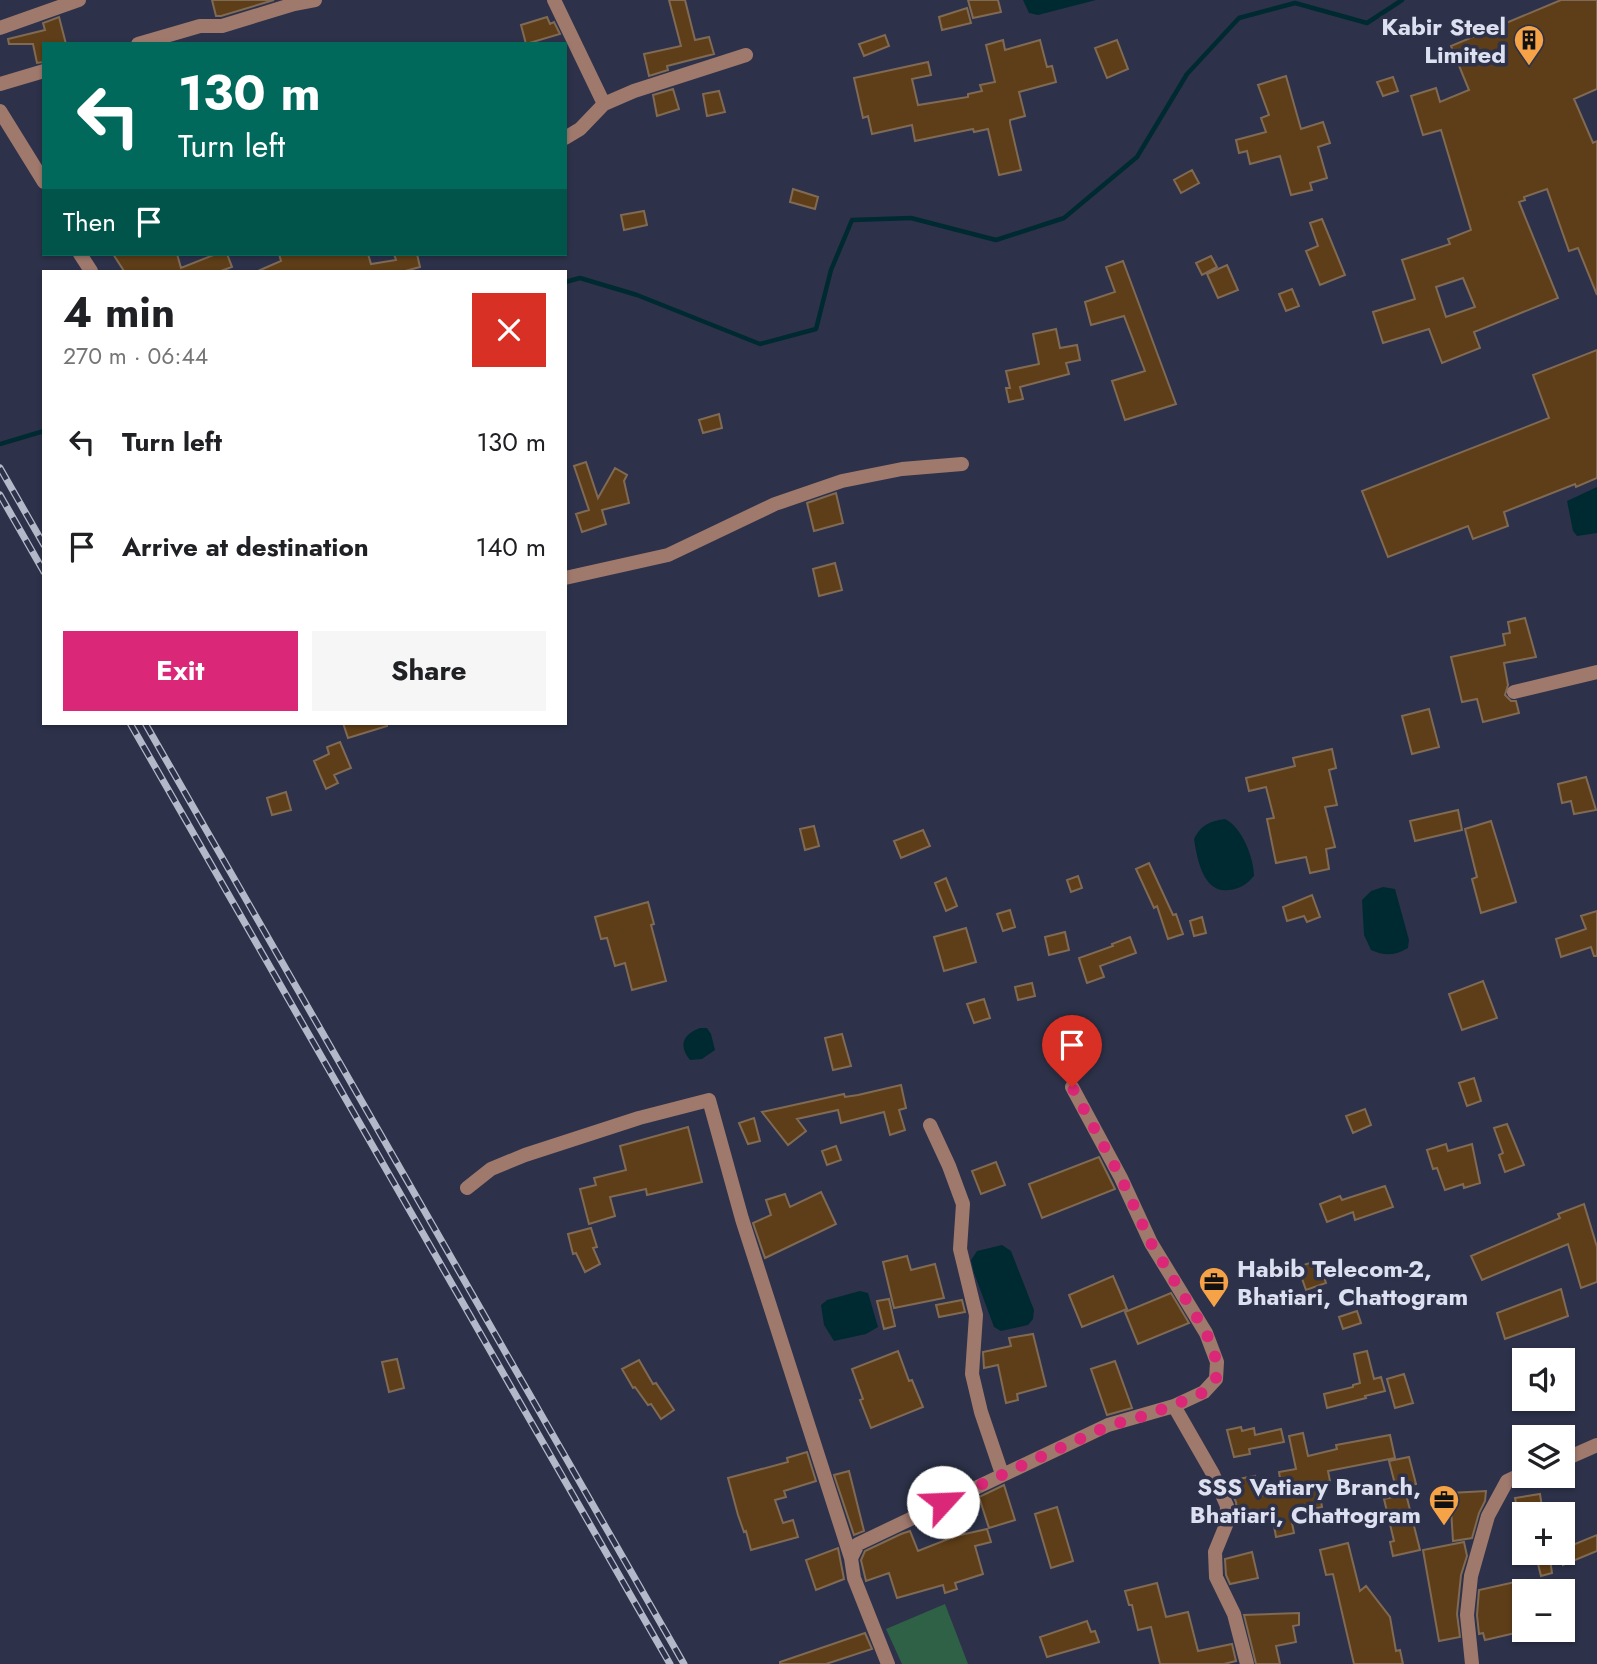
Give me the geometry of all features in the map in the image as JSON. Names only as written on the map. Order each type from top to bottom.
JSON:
[{"type":"street","points":[[0,28],[79,0]]},
{"type":"street","points":[[145,42],[200,26],[222,26],[315,0]]},
{"type":"street","points":[[554,0],[604,104]]},
{"type":"street","points":[[567,137],[580,129],[604,104],[634,91],[746,55]]},
{"type":"street","points":[[0,84],[42,72]]},
{"type":"street","points":[[0,111],[42,179]]},
{"type":"street","points":[[567,578],[668,555],[775,504],[842,481],[902,469],[962,464]]},
{"type":"street","points":[[1514,692],[1597,672]]},
{"type":"street","points":[[851,1558],[858,1544],[1108,1426],[1174,1406],[1204,1392],[1216,1378],[1217,1362],[1206,1332],[1151,1243],[1121,1178],[1072,1087]]},
{"type":"street","points":[[467,1188],[491,1169],[525,1155],[639,1118],[709,1100],[742,1219],[851,1558],[854,1578],[888,1664]]},
{"type":"street","points":[[930,1125],[950,1166],[963,1204],[960,1249],[976,1315],[972,1374],[981,1412],[1002,1474]]},
{"type":"street","points":[[1174,1406],[1213,1474],[1227,1506],[1226,1525],[1215,1552],[1216,1577],[1234,1614],[1247,1664]]},
{"type":"street","points":[[1575,1455],[1597,1445]]},
{"type":"street","points":[[1472,1664],[1467,1615],[1471,1576],[1488,1516],[1507,1481],[1512,1479]]},
{"type":"green space","points":[[945,1604],[968,1664],[902,1664],[886,1629]]},
{"type":"shaded area","points":[[1023,0],[1096,0],[1038,15],[1029,13]]},
{"type":"shaded area","points":[[1597,487],[1597,533],[1577,536],[1573,531],[1567,501]]},
{"type":"shaded area","points":[[1225,819],[1242,836],[1252,861],[1254,876],[1237,889],[1220,890],[1207,881],[1194,839],[1206,824]]},
{"type":"shaded area","points":[[1383,887],[1395,889],[1409,940],[1408,948],[1394,954],[1371,950],[1364,935],[1362,900],[1371,891]]},
{"type":"shaded area","points":[[700,1028],[707,1028],[715,1050],[702,1059],[690,1060],[684,1050],[684,1041]]},
{"type":"shaded area","points":[[1002,1245],[1011,1251],[1034,1310],[1033,1319],[1028,1325],[1001,1331],[994,1327],[971,1260],[977,1251]]},
{"type":"shaded area","points":[[860,1291],[868,1293],[878,1327],[866,1334],[834,1341],[824,1325],[821,1305],[827,1300]]},
{"type":"building","points":[[212,0],[274,0],[216,16]]},
{"type":"building","points":[[669,0],[685,0],[695,40],[709,37],[714,54],[667,66],[668,70],[649,76],[644,54],[681,46]]},
{"type":"building","points":[[968,0],[998,0],[1001,12],[973,18]]},
{"type":"building","points":[[1561,0],[1597,0],[1597,89],[1574,99],[1593,143],[1597,141],[1597,295],[1578,248],[1569,251],[1547,189],[1524,197],[1525,200],[1519,202],[1558,298],[1474,332],[1480,348],[1442,363],[1429,329],[1383,343],[1373,312],[1415,299],[1402,260],[1450,244],[1448,239],[1471,230],[1441,130],[1423,135],[1411,96],[1436,88],[1440,102],[1469,90],[1451,46]],"holes":[[[1463,278],[1475,307],[1446,317],[1436,287]]]},
{"type":"building","points":[[967,8],[971,23],[942,30],[939,17]]},
{"type":"building","points":[[59,17],[65,42],[42,42],[42,62],[37,63],[33,44],[9,44],[8,39],[45,30],[43,23]]},
{"type":"building","points":[[547,17],[550,24],[554,22],[560,34],[525,42],[521,25]]},
{"type":"building","points":[[885,35],[889,46],[864,56],[859,44]]},
{"type":"building","points":[[1003,40],[1005,50],[1040,40],[1047,67],[1052,66],[1056,82],[1019,92],[1025,116],[1010,120],[1010,123],[1021,170],[999,175],[988,129],[974,132],[973,129],[915,141],[912,125],[872,134],[868,116],[863,118],[854,78],[928,62],[931,75],[912,79],[918,105],[968,97],[968,94],[982,91],[980,85],[995,82],[986,45]]},
{"type":"building","points":[[1117,40],[1128,69],[1107,78],[1095,48]]},
{"type":"building","points":[[1286,76],[1301,129],[1323,122],[1330,143],[1318,147],[1327,178],[1310,183],[1312,190],[1291,195],[1280,156],[1250,164],[1247,151],[1239,153],[1236,140],[1266,132],[1261,118],[1269,115],[1258,85]]},
{"type":"building","points":[[1393,77],[1398,91],[1383,96],[1377,82]]},
{"type":"building","points":[[673,89],[679,109],[657,116],[653,95]]},
{"type":"building","points":[[719,91],[725,112],[707,116],[703,94]]},
{"type":"building","points":[[1192,170],[1199,183],[1181,193],[1174,180]]},
{"type":"building","points":[[793,189],[818,197],[815,209],[790,202]]},
{"type":"building","points":[[644,211],[647,225],[624,230],[621,215]]},
{"type":"building","points":[[1322,219],[1345,275],[1320,285],[1306,251],[1318,246],[1310,223]]},
{"type":"building","points":[[114,256],[178,256],[181,268],[211,256],[228,256],[232,267],[224,270],[123,270]]},
{"type":"building","points":[[280,256],[369,256],[371,264],[396,260],[395,256],[417,256],[420,267],[409,270],[260,270],[281,261]]},
{"type":"building","points":[[1211,256],[1217,267],[1202,275],[1196,263]]},
{"type":"building","points":[[1123,261],[1176,404],[1125,420],[1112,381],[1145,371],[1124,316],[1091,325],[1085,302],[1115,292],[1106,267]]},
{"type":"building","points":[[1227,265],[1238,290],[1218,298],[1207,274]]},
{"type":"building","points":[[1292,289],[1299,306],[1286,311],[1279,294]]},
{"type":"building","points":[[1056,329],[1060,348],[1077,345],[1080,360],[1066,363],[1069,374],[1020,387],[1023,399],[1009,402],[1006,388],[1010,388],[1006,371],[1039,364],[1033,334]]},
{"type":"building","points":[[1597,350],[1597,478],[1504,512],[1508,526],[1473,539],[1468,526],[1388,557],[1362,491],[1549,418],[1533,375]]},
{"type":"building","points":[[719,414],[722,428],[703,433],[699,420]]},
{"type":"building","points":[[586,462],[598,498],[615,468],[627,475],[624,481],[629,503],[602,510],[606,524],[582,532],[576,514],[589,510],[574,466]]},
{"type":"building","points":[[836,493],[843,523],[814,531],[807,503]]},
{"type":"building","points":[[835,563],[842,590],[819,596],[813,569]]},
{"type":"building","points":[[1525,618],[1536,657],[1504,663],[1508,685],[1505,695],[1511,701],[1516,701],[1519,713],[1483,722],[1477,699],[1462,702],[1451,657],[1505,645],[1503,634],[1510,633],[1508,622]]},
{"type":"building","points":[[1429,709],[1439,747],[1412,754],[1402,716]]},
{"type":"building","points":[[344,725],[387,725],[387,726],[348,738]]},
{"type":"building","points":[[340,742],[351,768],[334,775],[338,783],[326,789],[314,761],[329,754],[327,747]]},
{"type":"building","points":[[1332,749],[1336,768],[1329,770],[1337,805],[1325,807],[1335,847],[1326,849],[1329,869],[1310,873],[1306,857],[1276,863],[1267,819],[1274,818],[1266,787],[1249,791],[1246,778],[1295,766],[1293,758]]},
{"type":"building","points":[[1586,777],[1596,810],[1574,814],[1571,801],[1562,803],[1558,784]]},
{"type":"building","points":[[286,792],[291,810],[272,815],[267,798]]},
{"type":"building","points":[[1458,810],[1462,830],[1415,841],[1410,821]]},
{"type":"building","points":[[1491,821],[1516,902],[1481,913],[1472,879],[1477,877],[1465,829]]},
{"type":"building","points":[[814,826],[819,846],[805,850],[800,829]]},
{"type":"building","points":[[923,830],[930,846],[901,858],[894,841]]},
{"type":"building","points":[[1149,863],[1173,915],[1176,914],[1183,934],[1168,939],[1157,906],[1154,908],[1136,869]]},
{"type":"building","points":[[1078,876],[1082,888],[1071,892],[1067,880]]},
{"type":"building","points":[[946,878],[957,906],[946,911],[935,883]]},
{"type":"building","points":[[1312,895],[1320,917],[1307,922],[1304,916],[1287,921],[1283,907]]},
{"type":"building","points":[[648,902],[654,924],[651,925],[666,981],[632,990],[625,963],[615,966],[607,938],[601,939],[595,917]]},
{"type":"building","points":[[1010,910],[1015,927],[1003,931],[997,914]]},
{"type":"building","points":[[1597,911],[1597,956],[1594,956],[1591,947],[1561,957],[1556,939],[1586,929],[1581,916]]},
{"type":"building","points":[[1202,917],[1206,933],[1194,936],[1190,921]]},
{"type":"building","points":[[966,928],[976,962],[944,971],[934,937]]},
{"type":"building","points":[[1065,932],[1069,950],[1049,955],[1045,937]]},
{"type":"building","points":[[1130,937],[1136,953],[1100,966],[1104,977],[1087,983],[1079,958]]},
{"type":"building","points":[[1483,981],[1497,1018],[1462,1030],[1449,994]]},
{"type":"building","points":[[1032,983],[1035,996],[1018,1000],[1015,987]]},
{"type":"building","points":[[984,999],[990,1018],[974,1023],[967,1004]]},
{"type":"building","points":[[842,1034],[851,1066],[833,1070],[825,1038]]},
{"type":"building","points":[[1474,1078],[1481,1101],[1467,1106],[1459,1083]]},
{"type":"building","points":[[901,1085],[906,1108],[899,1110],[905,1130],[890,1135],[884,1112],[841,1123],[838,1110],[797,1119],[806,1131],[788,1145],[762,1112],[844,1094],[845,1097],[858,1095]]},
{"type":"building","points":[[1365,1109],[1371,1125],[1353,1133],[1346,1116]]},
{"type":"building","points":[[754,1118],[760,1141],[748,1144],[739,1123]]},
{"type":"building","points":[[1507,1124],[1524,1165],[1505,1172],[1499,1155],[1503,1153],[1494,1128]]},
{"type":"building","points":[[688,1127],[702,1182],[647,1195],[646,1189],[610,1197],[615,1216],[589,1224],[580,1189],[596,1185],[594,1178],[626,1170],[620,1146]]},
{"type":"building","points":[[1446,1144],[1448,1151],[1472,1144],[1480,1183],[1464,1188],[1463,1184],[1445,1190],[1437,1168],[1433,1169],[1427,1150]]},
{"type":"building","points":[[836,1146],[841,1160],[827,1165],[822,1151]]},
{"type":"building","points":[[1099,1157],[1115,1189],[1042,1218],[1029,1184]]},
{"type":"building","points":[[996,1162],[1005,1185],[981,1194],[972,1171]]},
{"type":"building","points":[[1385,1186],[1393,1207],[1355,1220],[1353,1212],[1327,1222],[1320,1204],[1340,1196],[1342,1200]]},
{"type":"building","points":[[821,1192],[836,1224],[765,1258],[753,1223],[771,1215],[766,1200],[785,1194],[790,1207]]},
{"type":"building","points":[[1584,1204],[1597,1247],[1597,1282],[1581,1288],[1568,1244],[1482,1280],[1471,1256],[1560,1218],[1558,1214]]},
{"type":"building","points":[[591,1228],[597,1247],[593,1248],[600,1264],[585,1272],[576,1253],[573,1254],[568,1234]]},
{"type":"building","points":[[907,1256],[911,1270],[935,1264],[944,1298],[894,1308],[883,1262]]},
{"type":"building","points":[[1318,1260],[1326,1283],[1306,1290],[1298,1267]]},
{"type":"building","points":[[1113,1276],[1127,1309],[1082,1327],[1069,1295]]},
{"type":"building","points":[[1561,1289],[1568,1316],[1505,1339],[1497,1313]]},
{"type":"building","points":[[1171,1293],[1189,1323],[1138,1344],[1125,1312]]},
{"type":"building","points":[[889,1299],[895,1326],[884,1329],[877,1301]]},
{"type":"building","points":[[962,1300],[965,1312],[939,1317],[936,1305]]},
{"type":"building","points":[[1357,1311],[1361,1323],[1343,1329],[1339,1317]]},
{"type":"building","points":[[1033,1334],[1046,1386],[1017,1394],[1018,1400],[1006,1403],[998,1365],[984,1368],[983,1352],[1011,1346],[1009,1338]]},
{"type":"building","points":[[898,1351],[909,1381],[912,1380],[923,1407],[871,1428],[852,1369]]},
{"type":"building","points":[[1367,1351],[1374,1379],[1381,1377],[1385,1391],[1327,1408],[1324,1394],[1360,1383],[1354,1354]]},
{"type":"building","points":[[397,1359],[404,1388],[389,1392],[382,1362]]},
{"type":"building","points":[[639,1360],[653,1384],[656,1383],[674,1410],[661,1419],[651,1404],[648,1405],[635,1387],[633,1388],[622,1369]]},
{"type":"building","points":[[1115,1361],[1132,1408],[1107,1415],[1091,1369]]},
{"type":"building","points":[[1404,1374],[1413,1403],[1395,1408],[1387,1379]]},
{"type":"building","points":[[1241,1427],[1242,1431],[1254,1428],[1255,1435],[1281,1429],[1284,1442],[1249,1449],[1250,1454],[1234,1457],[1227,1430]]},
{"type":"building","points":[[1303,1433],[1308,1456],[1337,1449],[1336,1445],[1390,1435],[1395,1458],[1328,1471],[1330,1481],[1318,1484],[1322,1507],[1290,1513],[1294,1533],[1276,1537],[1273,1520],[1244,1525],[1241,1511],[1237,1512],[1236,1502],[1227,1481],[1255,1476],[1259,1496],[1282,1491],[1279,1472],[1296,1469],[1289,1436]]},
{"type":"building","points":[[807,1452],[816,1481],[784,1491],[786,1497],[775,1500],[783,1523],[793,1520],[798,1537],[751,1550],[728,1478],[788,1462],[787,1458]]},
{"type":"building","points":[[1409,1457],[1416,1484],[1396,1488],[1389,1461]]},
{"type":"building","points":[[849,1471],[864,1531],[854,1535],[834,1475]]},
{"type":"building","points":[[1004,1485],[1015,1520],[989,1528],[979,1497]]},
{"type":"building","points":[[1486,1491],[1472,1538],[1453,1541],[1450,1493]]},
{"type":"building","points":[[1406,1494],[1420,1550],[1393,1556],[1390,1542],[1394,1541],[1384,1499]]},
{"type":"building","points":[[1540,1494],[1541,1502],[1516,1502],[1515,1498]]},
{"type":"building","points":[[1057,1507],[1073,1561],[1051,1568],[1035,1514]]},
{"type":"building","points":[[987,1529],[991,1542],[975,1546],[983,1574],[955,1583],[957,1589],[945,1593],[943,1585],[897,1598],[889,1573],[866,1581],[861,1560],[865,1551],[901,1534],[910,1531],[918,1551],[956,1536]]},
{"type":"building","points":[[1597,1535],[1597,1551],[1575,1560],[1575,1544]]},
{"type":"building","points":[[1464,1542],[1467,1556],[1461,1575],[1457,1614],[1460,1637],[1439,1641],[1423,1550]]},
{"type":"building","points":[[1348,1543],[1360,1591],[1366,1586],[1390,1617],[1396,1651],[1400,1650],[1403,1664],[1354,1664],[1333,1574],[1326,1575],[1320,1550]]},
{"type":"building","points":[[838,1548],[844,1579],[816,1590],[806,1560]]},
{"type":"building","points":[[1252,1552],[1258,1578],[1230,1584],[1226,1575],[1225,1559]]},
{"type":"building","points":[[1538,1565],[1551,1565],[1552,1573],[1541,1576]]},
{"type":"building","points":[[1157,1583],[1166,1617],[1188,1612],[1198,1651],[1232,1644],[1236,1661],[1224,1664],[1160,1664],[1151,1627],[1138,1630],[1132,1605],[1129,1605],[1125,1591]]},
{"type":"building","points":[[1512,1583],[1512,1634],[1485,1640],[1483,1633],[1479,1634],[1479,1590]]},
{"type":"building","points":[[1299,1613],[1299,1625],[1293,1626],[1296,1642],[1276,1646],[1280,1664],[1256,1664],[1244,1615]]},
{"type":"building","points":[[1087,1621],[1099,1642],[1047,1657],[1040,1637]]},
{"type":"building","points":[[865,1633],[872,1649],[826,1664],[780,1664],[780,1662]]},
{"type":"waterway","points":[[567,281],[580,278],[637,295],[760,344],[816,329],[831,270],[852,220],[911,218],[996,240],[1064,218],[1137,157],[1187,74],[1239,18],[1295,3],[1367,23],[1402,0]]},
{"type":"waterway","points":[[0,444],[42,432]]},
{"type":"railway","points":[[0,468],[42,542]]},
{"type":"railway","points":[[0,495],[42,568]]},
{"type":"railway","points":[[131,725],[670,1664]]},
{"type":"railway","points":[[146,725],[684,1664]]},
{"type":"place","name":"Kabir Steel Limited","points":[[1529,67]]},
{"type":"place","name":"Habib Telecom-2, Bhatiari, Chattogram","points":[[1214,1309]]},
{"type":"place","name":"SSS Vatiary Branch, Bhatiari, Chattogram","points":[[1444,1527]]},
{"type":"route","points":[[943,1502],[1108,1426],[1174,1406],[1204,1392],[1216,1378],[1217,1362],[1206,1332],[1151,1243],[1121,1178],[1072,1087]]}]
